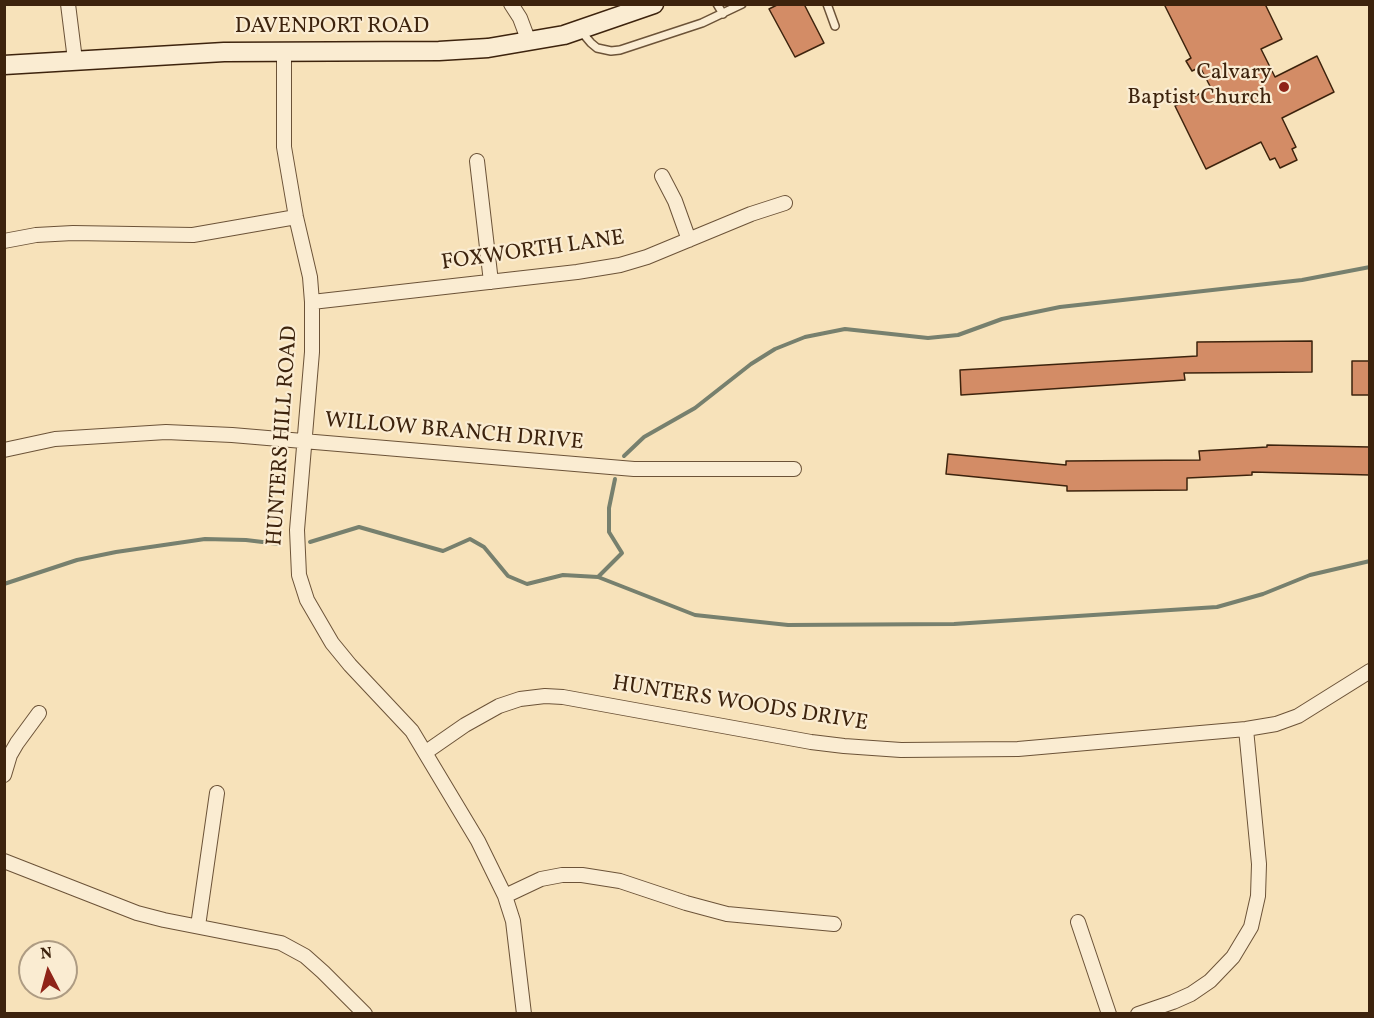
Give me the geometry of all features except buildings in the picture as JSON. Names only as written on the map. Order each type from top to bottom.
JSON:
[{"type":"street","points":[[68,4],[75,60]]},
{"type":"street","points":[[511,4],[520,18],[529,42]]},
{"type":"street","name":"DAVENPORT ROAD","points":[[4,65],[214,52],[439,51],[529,42],[580,30],[654,4]]},
{"type":"street","name":"HUNTERS HILL ROAD","points":[[284,51],[284,147],[296,217],[310,277],[312,302],[312,352],[297,530],[299,575],[307,600],[332,643],[412,731],[478,841],[505,896],[513,921],[524,1014]]},
{"type":"street","points":[[477,160],[491,282]]},
{"type":"street","points":[[662,176],[675,201],[690,240]]},
{"type":"street","name":"FOXWORTH LANE","points":[[312,302],[620,265],[647,257],[785,202]]},
{"type":"street","points":[[4,241],[36,235],[73,233],[193,235],[296,217]]},
{"type":"street","name":"WILLOW BRANCH DRIVE","points":[[4,450],[55,439],[155,432],[232,435],[634,469],[794,469]]},
{"type":"street","name":"HUNTERS WOODS DRIVE","points":[[426,752],[465,725],[499,706],[520,699],[544,696],[563,697],[811,742],[901,750],[1018,749],[1246,729],[1276,723],[1298,716],[1370,671]]},
{"type":"street","points":[[4,775],[10,755],[39,713]]},
{"type":"street","points":[[1138,1014],[1191,994],[1210,981],[1233,957],[1251,927],[1258,896],[1259,864],[1246,729]]},
{"type":"street","points":[[198,926],[217,793]]},
{"type":"street","points":[[4,861],[137,913],[271,939],[292,948],[323,972],[365,1014]]},
{"type":"street","points":[[505,896],[540,879],[582,874],[620,881],[727,914],[834,924]]},
{"type":"street","points":[[1078,922],[1109,1014]]},
{"type":"lane","points":[[717,4],[723,14]]},
{"type":"lane","points":[[580,30],[591,44],[611,51],[642,44],[723,14],[742,4]]},
{"type":"lane","points":[[827,4],[835,26]]},
{"type":"waterway","points":[[624,456],[644,437],[695,408],[751,364],[775,349],[805,337],[845,329],[928,338],[958,335],[1002,319],[1060,307],[1302,280],[1370,267]]},
{"type":"waterway","points":[[598,577],[622,553],[609,532],[609,508],[615,479]]},
{"type":"waterway","points":[[310,542],[359,527],[443,551],[470,539],[484,547],[508,576],[527,584],[563,575],[598,577],[695,615],[788,625],[954,624],[1217,607],[1263,594],[1310,575],[1370,561]]},
{"type":"waterway","points":[[4,584],[77,560],[205,539],[279,544]]},
{"type":"place","name":"Calvary Baptist Church","points":[[1284,87]]}]
